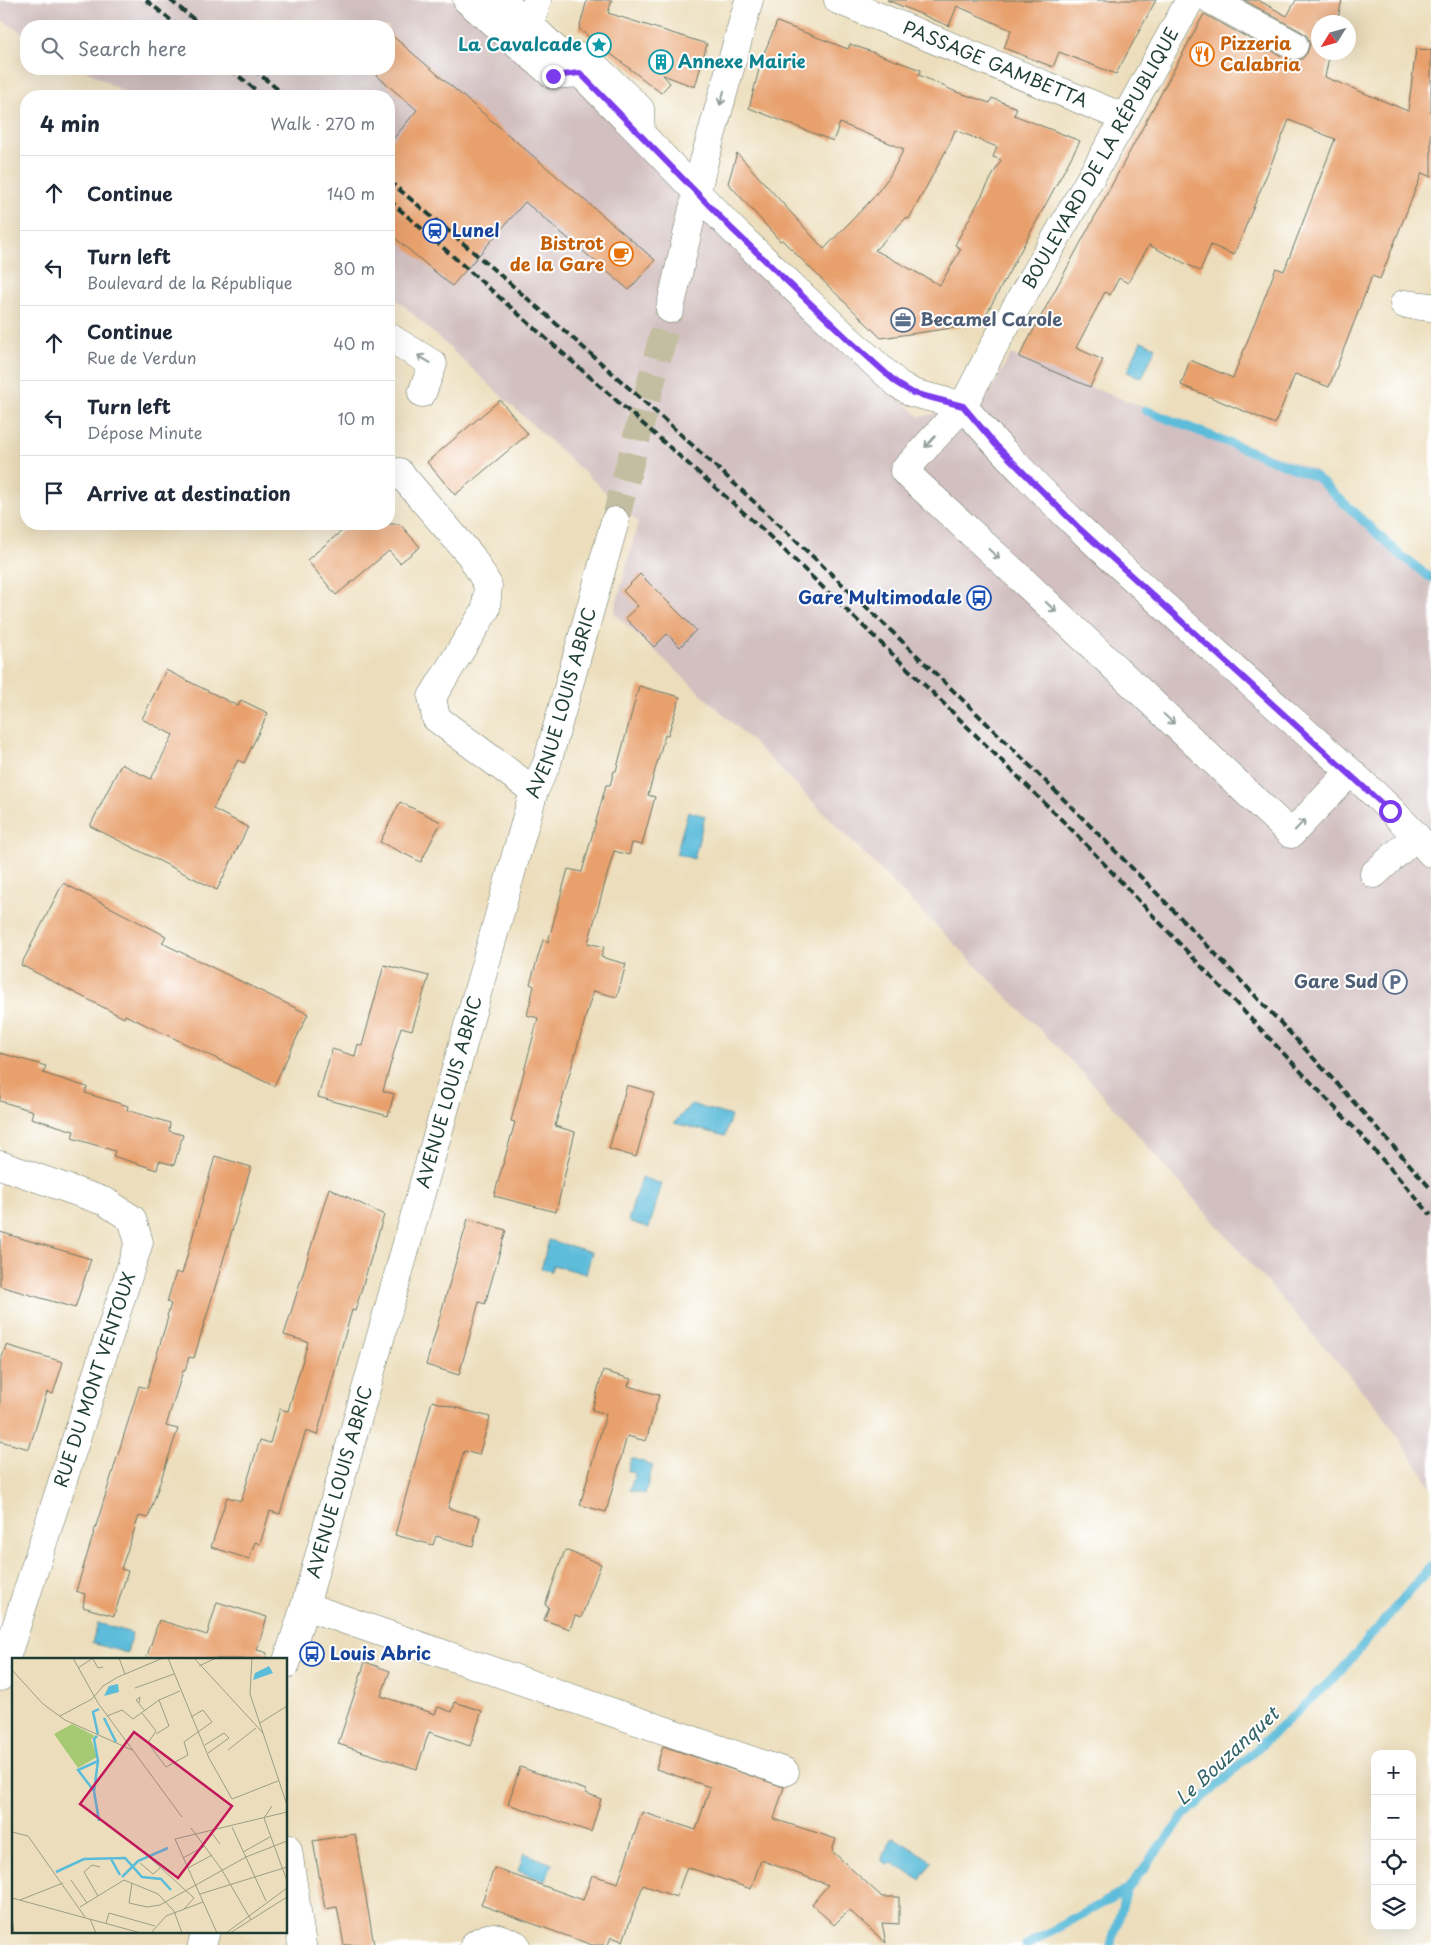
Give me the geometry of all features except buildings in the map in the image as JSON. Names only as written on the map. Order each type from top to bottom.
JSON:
[{"type":"street","points":[[467,0],[553,76],[574,66]]},
{"type":"street","points":[[500,0],[534,12],[574,66],[732,229],[820,313],[898,384],[913,393],[963,406],[996,445],[1080,529],[1350,772],[1424,844],[1374,874]]},
{"type":"street","points":[[670,309],[697,192],[749,0]]},
{"type":"street","name":"PASSAGE GAMBETTA","points":[[838,0],[1125,118]]},
{"type":"street","name":"BOULEVARD DE LA RÉPUBLIQUE","points":[[1190,0],[1125,118],[996,342],[963,406],[904,471],[1291,834],[1350,772]]},
{"type":"street","points":[[1211,0],[1294,45]]},
{"type":"street","points":[[1404,304],[1431,307]]},
{"type":"street","points":[[395,341],[434,364],[422,393]]},
{"type":"street","points":[[399,472],[471,556],[488,584],[486,609],[432,697],[436,718],[534,791]]},
{"type":"street","name":"AVENUE LOUIS ABRIC","points":[[288,1658],[305,1606],[534,791],[547,763],[615,521]]},
{"type":"street","name":"RUE DU MONT VENTOUX","points":[[0,1165],[106,1202],[132,1219],[139,1242],[0,1676]]},
{"type":"street","points":[[305,1606],[786,1772]]},
{"type":"street","points":[[288,1850],[302,1945]]},
{"type":"street","points":[[202,1945],[206,1932]]},
{"type":"street","points":[[474,1945],[482,1939],[494,1936],[516,1945]]},
{"type":"shaded area","points":[[0,0],[500,0],[670,182],[920,417],[985,401],[1011,354],[1090,387],[1315,470],[1410,560],[1431,574],[1431,1486],[1381,1412],[1083,1073],[754,743],[614,613],[638,522],[395,298],[395,90],[121,90],[94,75],[395,75],[395,20],[20,20],[20,31],[0,19]]},
{"type":"water","points":[[1141,341],[1156,347],[1142,378],[1127,372]]},
{"type":"water","points":[[688,811],[705,816],[694,859],[676,854]]},
{"type":"water","points":[[691,1104],[731,1116],[725,1136],[674,1123]]},
{"type":"water","points":[[641,1177],[662,1184],[649,1228],[628,1221]]},
{"type":"water","points":[[549,1240],[592,1252],[586,1274],[553,1265],[551,1271],[541,1269]]},
{"type":"water","points":[[631,1458],[653,1465],[645,1494],[630,1490],[635,1473],[628,1471]]},
{"type":"water","points":[[98,1623],[132,1633],[127,1653],[92,1643]]},
{"type":"water","points":[[893,1837],[932,1861],[920,1880],[892,1863],[887,1865],[882,1861],[883,1855]]},
{"type":"water","points":[[524,1853],[552,1864],[545,1881],[518,1871]]},
{"type":"waterway","points":[[1145,410],[1316,477],[1399,554],[1431,578]]},
{"type":"waterway","name":"Le Bouzanquet","points":[[1026,1945],[1127,1890],[1184,1816],[1340,1672],[1431,1566]]},
{"type":"waterway","points":[[1111,1945],[1127,1890]]},
{"type":"tunnel","points":[[615,521],[670,309]]},
{"type":"railway","points":[[146,0],[171,20]]},
{"type":"railway","points":[[170,0],[195,20]]},
{"type":"railway","points":[[237,75],[256,90]]},
{"type":"railway","points":[[260,75],[279,90]]},
{"type":"railway","points":[[395,186],[631,390],[789,534],[943,681],[1072,808],[1229,968],[1382,1133],[1431,1189]]},
{"type":"railway","points":[[395,205],[760,527],[933,693],[1073,831],[1360,1134],[1431,1215]]},
{"type":"place","name":"La Cavalcade","points":[[599,45]]},
{"type":"place","name":"Pizzeria Calabria","points":[[1202,54]]},
{"type":"place","name":"Annexe Mairie","points":[[661,62]]},
{"type":"place","name":"Lunel","points":[[435,231]]},
{"type":"place","name":"Bistrot de la Gare","points":[[621,254]]},
{"type":"place","name":"Becamel Carole","points":[[903,320]]},
{"type":"place","name":"Gare Multimodale","points":[[979,598]]},
{"type":"place","name":"Gare Sud","points":[[1395,982]]},
{"type":"place","name":"Louis Abric","points":[[312,1654]]},
{"type":"route","points":[[553,76],[580,73],[732,229],[898,384],[913,393],[963,406],[996,445],[1080,529],[1350,772],[1390,811]]}]
